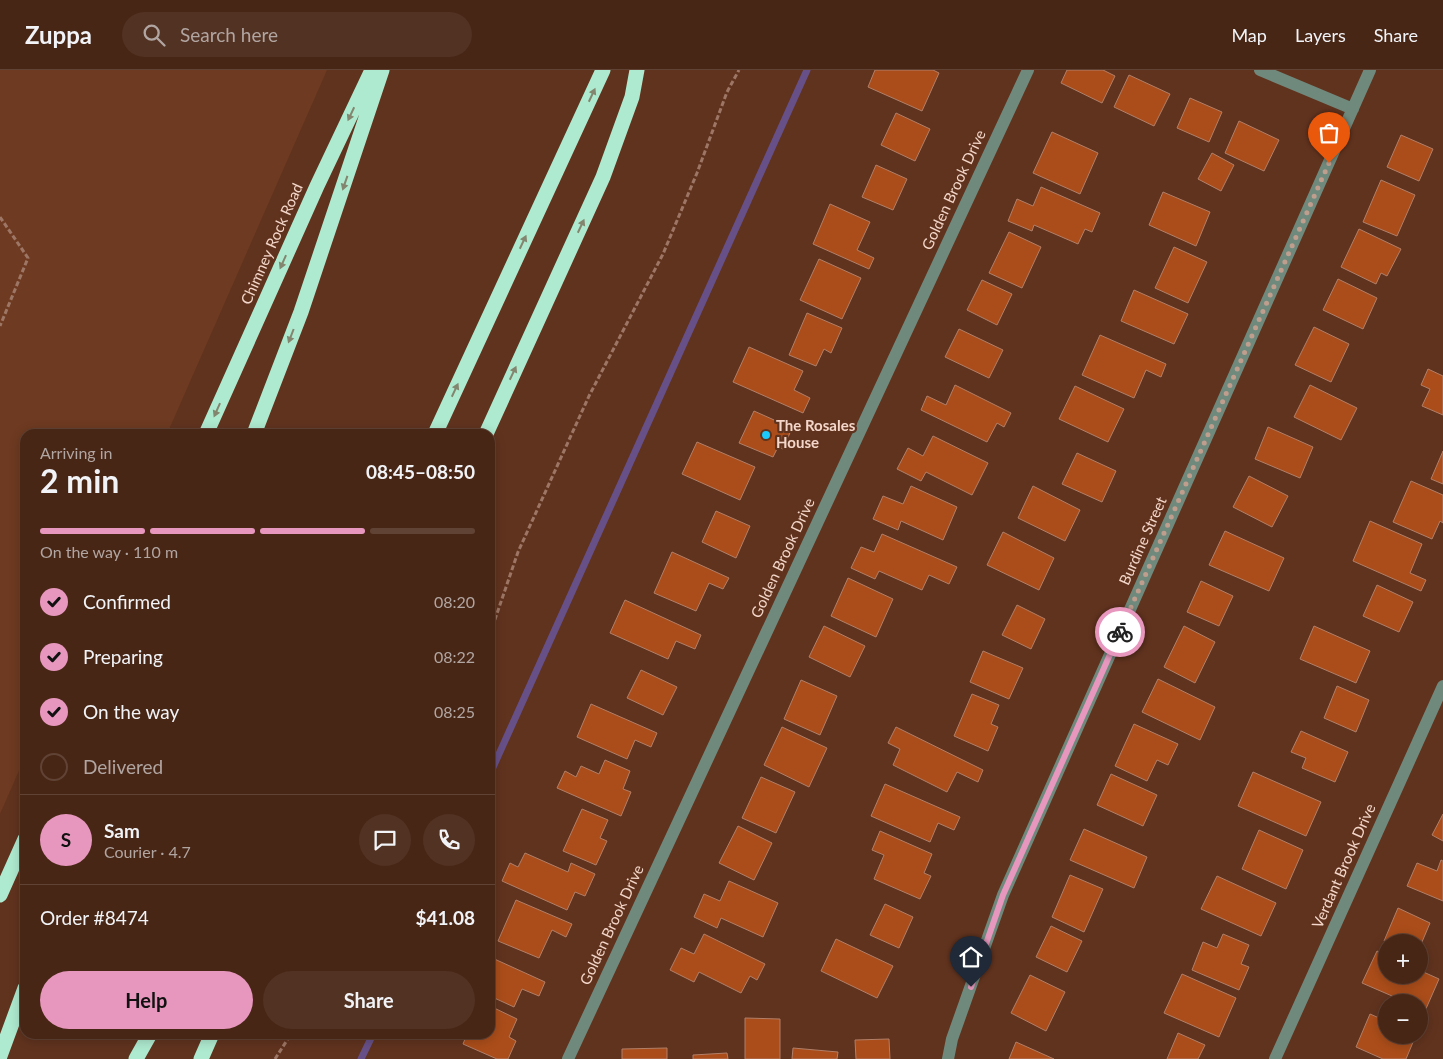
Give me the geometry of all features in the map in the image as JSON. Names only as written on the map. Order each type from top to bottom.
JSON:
[{"type":"highway","name":"Chimney Rock Road","points":[[208,429],[372,70]]},
{"type":"highway","points":[[256,429],[300,312],[382,70]]},
{"type":"highway","points":[[436,429],[603,70]]},
{"type":"highway","points":[[488,429],[602,177],[632,97],[637,70]]},
{"type":"highway","points":[[0,895],[20,851]]},
{"type":"highway","points":[[0,1056],[20,1002]]},
{"type":"highway","points":[[136,1059],[147,1039]]},
{"type":"highway","points":[[201,1059],[210,1039]]},
{"type":"street","name":"Golden Brook Drive","points":[[568,1059],[1028,70]]},
{"type":"street","points":[[1260,70],[1353,109]]},
{"type":"street","name":"Burdine Street","points":[[948,1059],[952,1039],[1003,895],[1370,70]]},
{"type":"street","name":"Verdant Brook Drive","points":[[1275,1059],[1443,686]]},
{"type":"path","points":[[495,618],[508,575],[518,552],[589,396],[663,254],[697,173],[726,92],[740,70]]},
{"type":"path","points":[[0,217],[28,258],[0,326]]},
{"type":"path","points":[[276,1059],[288,1039]]},
{"type":"shaded area","points":[[0,70],[327,70],[169,429],[20,429],[20,768],[0,814]]},
{"type":"building","points":[[875,70],[933,70],[939,73],[922,111],[868,87]]},
{"type":"building","points":[[1067,70],[1103,70],[1115,76],[1102,103],[1061,83]]},
{"type":"building","points":[[1129,75],[1170,94],[1154,126],[1114,107]]},
{"type":"building","points":[[1190,98],[1222,112],[1209,142],[1177,128]]},
{"type":"building","points":[[896,113],[930,129],[915,161],[881,145]]},
{"type":"building","points":[[1239,121],[1279,140],[1264,171],[1225,153]]},
{"type":"building","points":[[1052,132],[1098,153],[1080,194],[1033,173]]},
{"type":"building","points":[[1401,135],[1433,149],[1419,181],[1387,167]]},
{"type":"building","points":[[1212,153],[1234,165],[1221,191],[1198,179]]},
{"type":"building","points":[[876,165],[907,179],[893,210],[862,197]]},
{"type":"building","points":[[1381,180],[1415,195],[1397,236],[1363,222]]},
{"type":"building","points":[[1041,187],[1100,213],[1092,232],[1085,229],[1078,244],[1034,225],[1032,231],[1008,221],[1017,199],[1033,206]]},
{"type":"building","points":[[1163,192],[1210,212],[1196,246],[1149,225]]},
{"type":"building","points":[[830,204],[870,222],[857,250],[874,258],[869,269],[813,244]]},
{"type":"building","points":[[1359,229],[1401,249],[1387,276],[1381,273],[1376,284],[1341,267]]},
{"type":"building","points":[[1009,232],[1041,247],[1022,288],[989,273]]},
{"type":"building","points":[[1174,247],[1207,262],[1188,303],[1155,288]]},
{"type":"building","points":[[819,259],[861,278],[842,319],[800,300]]},
{"type":"building","points":[[1338,279],[1377,298],[1363,329],[1323,310]]},
{"type":"building","points":[[982,280],[1012,294],[997,325],[967,310]]},
{"type":"building","points":[[1134,290],[1188,314],[1174,344],[1121,321]]},
{"type":"building","points":[[807,313],[842,328],[831,353],[824,349],[816,366],[789,355]]},
{"type":"building","points":[[1314,327],[1349,344],[1331,382],[1295,365]]},
{"type":"building","points":[[959,329],[1003,350],[989,378],[945,357]]},
{"type":"building","points":[[1100,335],[1166,364],[1161,377],[1146,370],[1134,398],[1082,375]]},
{"type":"building","points":[[749,347],[803,371],[794,390],[810,398],[803,413],[733,382]]},
{"type":"building","points":[[1428,369],[1443,376],[1443,415],[1422,406],[1430,389],[1421,385]]},
{"type":"building","points":[[955,385],[1011,413],[1004,427],[997,423],[987,442],[921,410],[927,396],[946,405]]},
{"type":"building","points":[[1310,385],[1357,408],[1341,440],[1294,417]]},
{"type":"building","points":[[1075,386],[1124,409],[1108,442],[1059,419]]},
{"type":"building","name":"The Rosales House","points":[[754,411],[792,428],[783,449],[778,447],[773,457],[739,443]]},
{"type":"building","points":[[1268,427],[1313,447],[1300,478],[1255,459]]},
{"type":"building","points":[[933,436],[988,463],[972,495],[926,472],[921,481],[897,469],[908,448],[923,456]]},
{"type":"building","points":[[697,442],[755,467],[740,500],[682,474]]},
{"type":"building","points":[[1443,451],[1443,484],[1431,479]]},
{"type":"building","points":[[1077,453],[1116,471],[1102,502],[1062,484]]},
{"type":"building","points":[[1249,476],[1288,496],[1272,527],[1233,507]]},
{"type":"building","points":[[1411,481],[1443,495],[1443,523],[1440,521],[1432,539],[1393,522]]},
{"type":"building","points":[[911,486],[957,507],[943,540],[901,521],[898,530],[873,519],[883,496],[903,504]]},
{"type":"building","points":[[1033,486],[1080,510],[1065,541],[1018,518]]},
{"type":"building","points":[[716,511],[750,526],[736,558],[702,542]]},
{"type":"building","points":[[1370,521],[1422,544],[1410,573],[1426,580],[1421,591],[1353,561]]},
{"type":"building","points":[[1225,531],[1284,558],[1269,591],[1209,565]]},
{"type":"building","points":[[1003,532],[1054,558],[1039,590],[987,565]]},
{"type":"building","points":[[882,534],[957,567],[949,584],[929,575],[922,590],[879,571],[875,579],[851,568],[861,547],[874,552]]},
{"type":"building","points":[[672,552],[729,578],[723,589],[709,583],[696,611],[654,593]]},
{"type":"building","points":[[848,578],[893,599],[876,637],[831,616]]},
{"type":"building","points":[[1201,581],[1233,596],[1219,626],[1187,612]]},
{"type":"building","points":[[1377,585],[1413,602],[1399,632],[1363,616]]},
{"type":"building","points":[[625,600],[701,635],[695,649],[676,641],[668,659],[610,633]]},
{"type":"building","points":[[1017,605],[1045,619],[1031,649],[1002,635]]},
{"type":"building","points":[[824,626],[865,646],[850,677],[809,657]]},
{"type":"building","points":[[1184,626],[1215,642],[1195,683],[1164,667]]},
{"type":"building","points":[[1314,626],[1370,651],[1356,683],[1300,659]]},
{"type":"building","points":[[983,651],[1023,668],[1009,699],[970,682]]},
{"type":"building","points":[[641,670],[677,687],[663,715],[627,698]]},
{"type":"building","points":[[1158,679],[1215,707],[1200,740],[1142,712]]},
{"type":"building","points":[[801,680],[837,696],[820,735],[784,719]]},
{"type":"building","points":[[1337,686],[1369,700],[1356,732],[1324,718]]},
{"type":"building","points":[[972,694],[999,705],[991,724],[998,727],[988,751],[954,736]]},
{"type":"building","points":[[591,704],[657,733],[651,747],[635,740],[627,759],[577,737]]},
{"type":"building","points":[[1134,724],[1178,744],[1168,765],[1157,760],[1147,781],[1115,766]]},
{"type":"building","points":[[782,727],[827,748],[809,787],[764,765]]},
{"type":"building","points":[[896,727],[983,770],[978,782],[957,772],[947,792],[893,765],[900,749],[888,743]]},
{"type":"building","points":[[1301,731],[1348,752],[1335,782],[1302,768],[1306,758],[1291,752]]},
{"type":"building","points":[[605,760],[630,771],[623,789],[631,792],[621,816],[557,788],[565,771],[576,777],[581,766],[599,774]]},
{"type":"building","points":[[1253,772],[1321,802],[1306,836],[1238,806]]},
{"type":"building","points":[[1111,774],[1157,795],[1143,826],[1097,805]]},
{"type":"building","points":[[761,777],[795,792],[776,833],[742,818]]},
{"type":"building","points":[[885,784],[960,817],[954,830],[938,823],[930,842],[871,816]]},
{"type":"building","points":[[582,809],[608,820],[600,838],[607,841],[596,865],[563,851]]},
{"type":"building","points":[[1443,814],[1443,841],[1432,835]]},
{"type":"building","points":[[738,826],[772,843],[754,880],[719,863]]},
{"type":"building","points":[[1084,829],[1147,857],[1134,888],[1070,860]]},
{"type":"building","points":[[1259,830],[1303,850],[1286,889],[1242,869]]},
{"type":"building","points":[[880,831],[932,854],[924,873],[931,876],[920,899],[874,879],[884,855],[872,850]]},
{"type":"building","points":[[525,853],[568,872],[571,863],[595,874],[585,896],[575,892],[567,910],[502,881],[510,863],[518,867]]},
{"type":"building","points":[[1441,860],[1443,861],[1443,901],[1407,886],[1417,863],[1437,871]]},
{"type":"building","points":[[1070,875],[1103,889],[1084,932],[1052,917]]},
{"type":"building","points":[[1217,876],[1276,903],[1261,936],[1201,909]]},
{"type":"building","points":[[729,881],[778,903],[763,937],[721,918],[717,928],[694,917],[704,894],[720,901]]},
{"type":"building","points":[[516,900],[572,924],[566,937],[552,930],[539,958],[498,941]]},
{"type":"building","points":[[885,904],[913,917],[899,948],[870,935]]},
{"type":"building","points":[[1398,908],[1430,923],[1425,934],[1387,934]]},
{"type":"building","points":[[1051,926],[1082,941],[1067,972],[1036,957]]},
{"type":"building","points":[[704,934],[765,964],[757,980],[750,976],[741,993],[699,972],[694,982],[670,970],[681,948],[694,954]]},
{"type":"building","points":[[1223,934],[1249,945],[1241,964],[1249,967],[1239,990],[1192,970],[1203,942],[1217,948]]},
{"type":"building","points":[[836,939],[893,966],[877,998],[821,971]]},
{"type":"building","points":[[1377,951],[1378,984],[1428,984],[1428,974],[1439,979],[1428,1004],[1428,994],[1387,994],[1362,983]]},
{"type":"building","points":[[495,959],[545,982],[539,996],[522,989],[514,1007],[495,998]]},
{"type":"building","points":[[1182,974],[1236,998],[1219,1037],[1164,1013]]},
{"type":"building","points":[[1030,975],[1065,992],[1046,1031],[1011,1013]]},
{"type":"building","points":[[495,1008],[517,1019],[509,1037],[516,1041],[508,1059],[497,1059],[463,1044],[465,1039],[495,1039]]},
{"type":"building","points":[[1370,1014],[1378,1018],[1378,1044],[1412,1044],[1406,1059],[1383,1059],[1356,1047]]},
{"type":"building","points":[[745,1018],[780,1019],[780,1059],[745,1059]]},
{"type":"building","points":[[1178,1033],[1205,1045],[1198,1059],[1167,1059]]},
{"type":"building","points":[[889,1039],[890,1059],[856,1059],[855,1040]]},
{"type":"building","points":[[1016,1042],[1054,1059],[1009,1059]]},
{"type":"building","points":[[667,1048],[667,1059],[622,1059],[622,1049]]},
{"type":"building","points":[[793,1048],[838,1052],[837,1059],[792,1059]]},
{"type":"building","points":[[727,1053],[728,1059],[693,1059],[693,1055]]},
{"type":"waterway","points":[[495,763],[807,70]]},
{"type":"waterway","points":[[361,1059],[371,1039]]},
{"type":"way so far","points":[[1120,632],[1329,163]]},
{"type":"place","name":"The Rosales House","points":[[766,435]]},
{"type":"route","points":[[971,987],[1003,895],[1120,632]]}]
